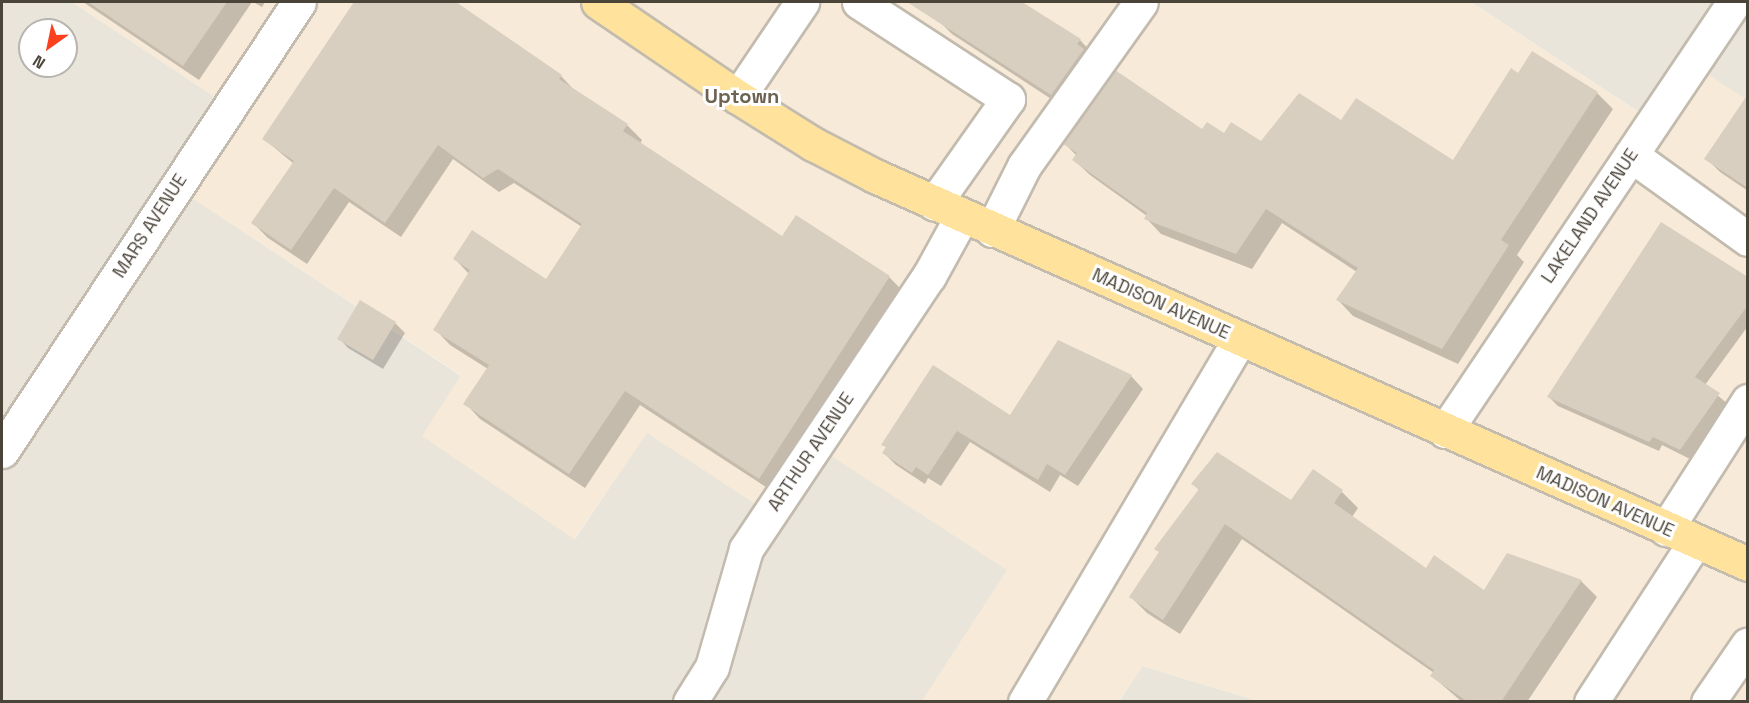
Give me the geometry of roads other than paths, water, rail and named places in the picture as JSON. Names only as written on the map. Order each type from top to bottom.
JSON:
[{"type":"main road","name":"MADISON AVENUE","points":[[598,2],[738,98],[813,144],[948,210],[1748,564]]},
{"type":"street","name":"MARS AVENUE","points":[[2,451],[299,2]]},
{"type":"street","points":[[738,98],[802,2]]},
{"type":"street","name":"ARTHUR AVENUE","points":[[690,702],[712,667],[746,549],[929,276],[948,210],[1008,99],[860,2]]},
{"type":"street","points":[[992,230],[1024,166],[1141,2]]},
{"type":"street","name":"LAKELAND AVENUE","points":[[1445,431],[1734,2]]},
{"type":"street","points":[[1631,155],[1748,239]]},
{"type":"street","points":[[1025,702],[1240,339]]},
{"type":"street","points":[[1666,529],[1748,401]]},
{"type":"street","points":[[1591,702],[1695,542]]},
{"type":"street","points":[[1708,702],[1748,644]]},
{"type":"district","name":"Uptown","points":[[742,96]]}]
